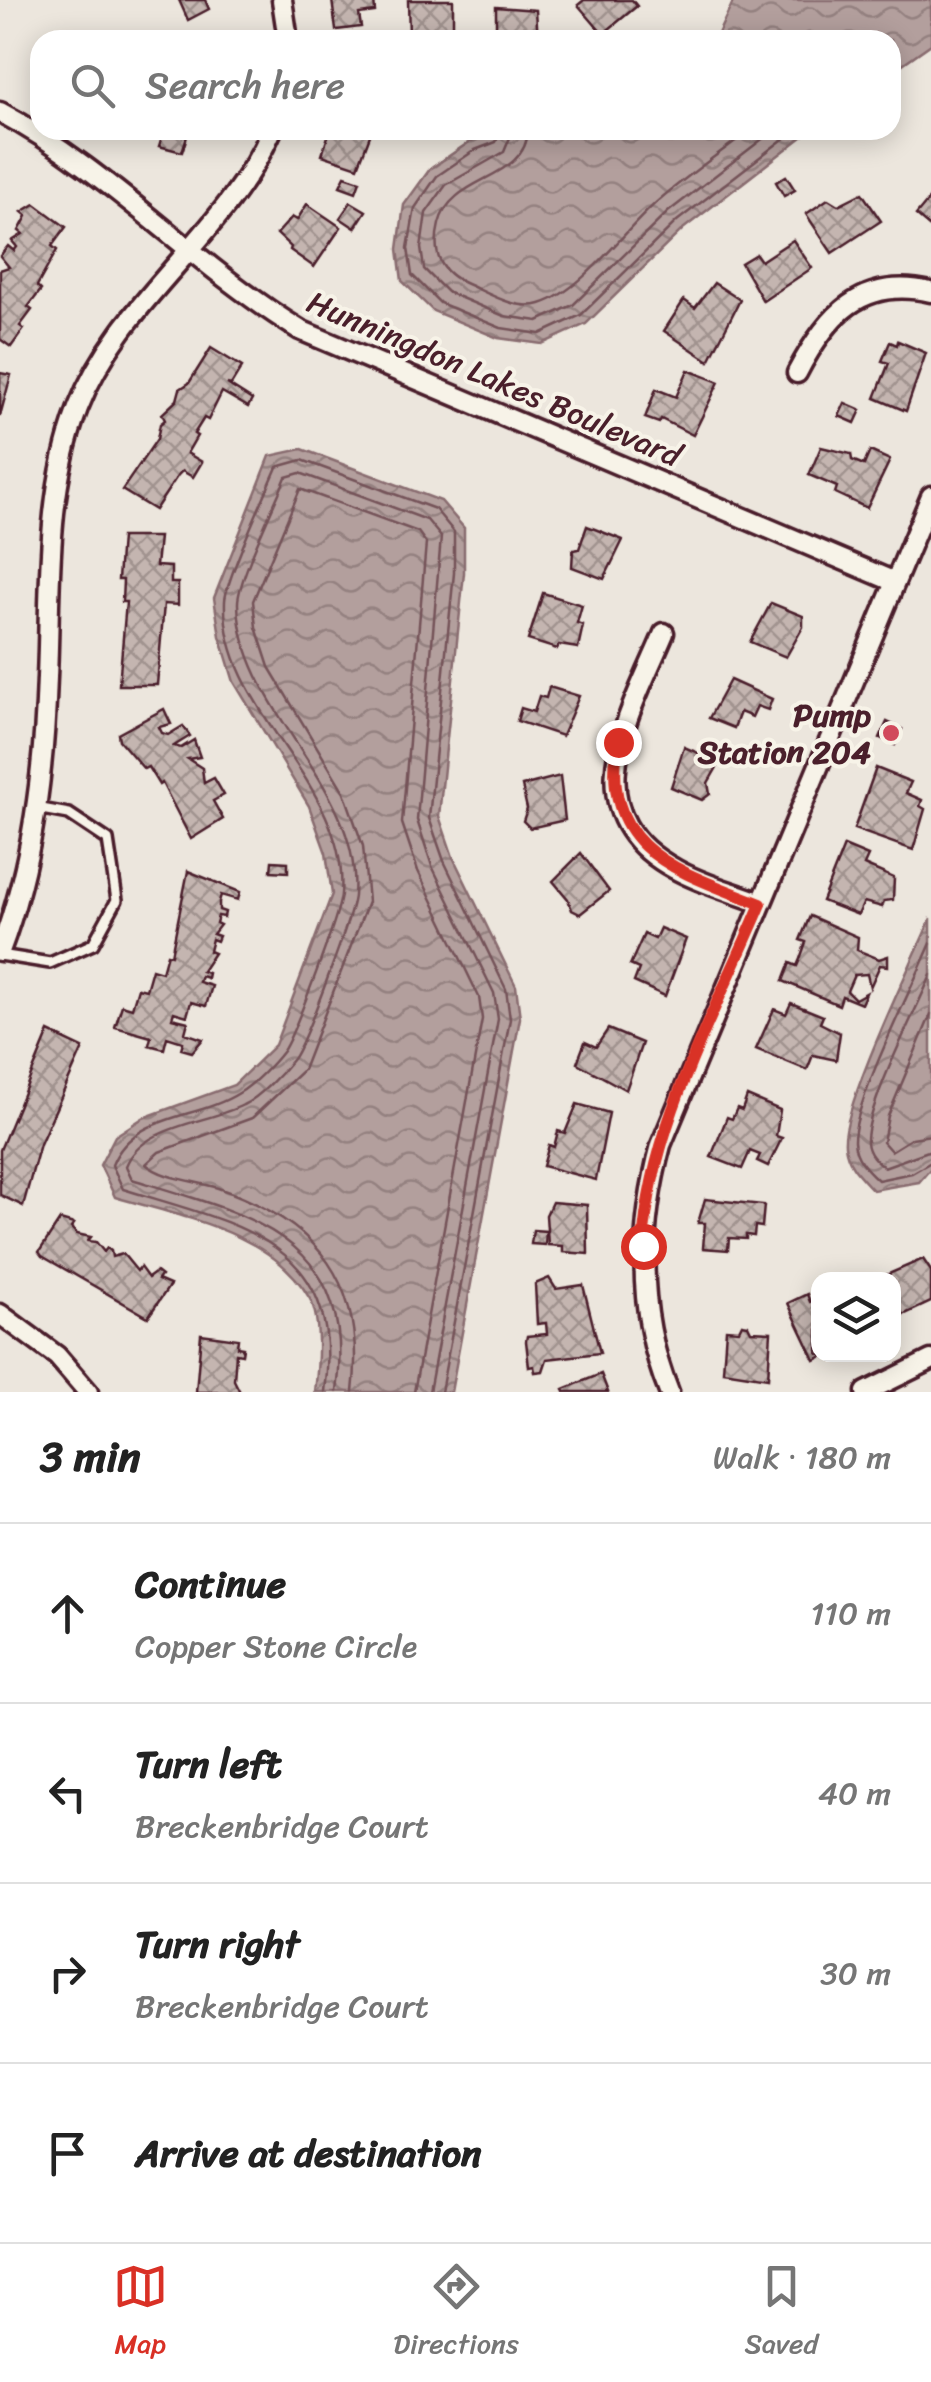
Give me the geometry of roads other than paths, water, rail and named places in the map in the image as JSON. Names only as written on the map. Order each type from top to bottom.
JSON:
[{"type":"street","points":[[282,0],[286,30]]},
{"type":"street","name":"Hunningdon Lakes Boulevard","points":[[0,112],[30,131]]},
{"type":"street","name":"Hunningdon Lakes Boulevard","points":[[44,140],[82,164],[239,293],[338,350],[895,582]]},
{"type":"street","points":[[0,953],[21,893],[36,808],[57,478],[79,405],[120,330],[246,182],[267,140]]},
{"type":"street","points":[[797,373],[828,324],[853,302],[886,286],[931,292]]},
{"type":"street","points":[[669,1392],[644,1289],[650,1187],[661,1145],[931,496]]},
{"type":"street","points":[[664,633],[618,742],[613,771],[621,814],[642,846],[664,863],[761,904]]},
{"type":"street","points":[[0,1314],[57,1356],[88,1392]]},
{"type":"street","points":[[866,1392],[931,1360]]},
{"type":"lane","points":[[0,953],[50,963],[93,944],[118,900],[108,840],[68,814],[36,808]]},
{"type":"water","points":[[734,0],[931,0],[931,44],[901,65],[901,30],[720,30]]},
{"type":"water","points":[[798,140],[683,229],[586,324],[542,344],[498,338],[433,311],[402,281],[398,249],[404,205],[430,169],[471,141]]},
{"type":"water","points":[[302,449],[441,501],[464,528],[464,573],[439,816],[453,857],[516,986],[520,1018],[451,1392],[315,1392],[316,1320],[310,1299],[294,1276],[273,1258],[224,1230],[115,1197],[100,1165],[115,1136],[143,1118],[234,1085],[275,1045],[332,894],[326,853],[309,806],[234,682],[214,598],[270,456]]},
{"type":"water","points":[[931,918],[931,1168],[919,1182],[873,1190],[848,1158],[847,1126],[866,1068]]},
{"type":"place","name":"Pump Station 204","points":[[891,733]]}]
